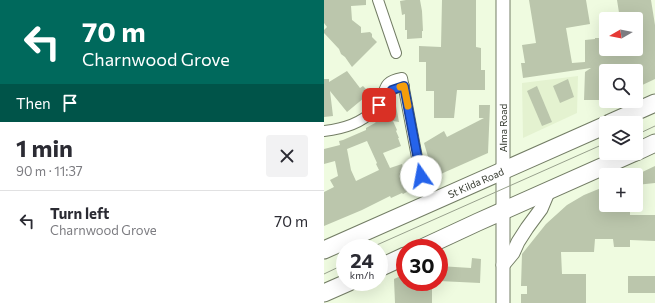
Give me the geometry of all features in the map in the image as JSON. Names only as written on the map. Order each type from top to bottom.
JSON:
[{"type":"highway","points":[[626,116],[655,103]]},
{"type":"highway","name":"St Kilda Road","points":[[324,250],[599,128]]},
{"type":"highway","points":[[643,149],[655,143]]},
{"type":"highway","points":[[441,239],[617,160]]},
{"type":"highway","points":[[324,293],[336,288]]},
{"type":"street","points":[[378,0],[396,53]]},
{"type":"street","name":"Alma Road","points":[[503,0],[503,303]]},
{"type":"street","points":[[324,131],[345,127],[366,118],[379,105],[384,90],[392,80],[403,82],[421,176],[431,202]]},
{"type":"street","points":[[503,265],[513,253],[527,228],[542,209],[549,190]]},
{"type":"shaded area","points":[[578,76],[577,113],[523,138],[522,83]]},
{"type":"building","points":[[324,0],[366,0],[366,5],[351,6],[352,20],[361,27],[361,33],[370,32],[372,37],[377,42],[352,67],[341,54],[339,49],[324,33],[324,30],[327,27],[324,23]]},
{"type":"building","points":[[420,0],[422,11],[422,38],[407,39],[407,30],[405,30],[405,14],[402,15],[400,1]]},
{"type":"building","points":[[442,0],[476,0],[476,47],[481,48],[481,70],[485,70],[485,90],[457,90],[454,118],[434,118],[434,91],[426,91],[426,62],[419,62],[419,46],[441,47]]},
{"type":"building","points":[[529,0],[586,0],[590,24],[566,28],[572,63],[585,62],[585,40],[595,38],[599,38],[599,56],[643,56],[643,12],[619,12],[617,0],[651,0],[655,25],[655,79],[643,85],[643,64],[599,64],[599,100],[584,100],[585,72],[591,68],[523,78],[521,63],[525,63],[522,45],[536,43]]},
{"type":"building","points":[[347,71],[360,88],[363,86],[370,93],[347,112],[330,91],[333,116],[324,117],[324,79],[329,79],[329,82]]},
{"type":"building","points":[[568,79],[574,97],[560,103],[553,86]]},
{"type":"building","points":[[537,86],[552,122],[542,126],[527,91]]},
{"type":"building","points":[[479,105],[490,105],[488,153],[434,177],[424,143],[444,131],[447,137],[484,118],[479,118]]},
{"type":"building","points":[[388,106],[396,106],[399,122],[393,121],[401,146],[383,153],[390,168],[402,164],[404,170],[409,168],[414,188],[391,198],[390,196],[324,226],[324,192],[334,187],[330,180],[338,176],[335,161],[324,164],[324,149],[340,145],[339,141],[366,130],[366,128],[375,123]],"holes":[[[367,141],[377,163],[376,164],[379,170],[356,181],[351,170],[347,149]]]},
{"type":"building","points":[[655,166],[655,183],[643,184],[643,172]]},
{"type":"building","points":[[599,189],[599,212],[630,212],[630,215],[655,215],[655,241],[630,240],[630,247],[614,247],[613,239],[595,239],[594,252],[561,252],[562,274],[586,274],[586,303],[521,303],[521,294],[527,294],[527,286],[521,286],[522,254],[546,224],[567,205],[584,195]]},
{"type":"building","points":[[472,258],[481,259],[480,283],[448,281],[448,267],[471,268]]},
{"type":"building","points":[[628,276],[655,276],[655,293],[628,293]]},
{"type":"building","points":[[396,278],[396,291],[432,291],[432,303],[395,303],[394,279]]},
{"type":"tram line","points":[[643,132],[655,126]]},
{"type":"tram line","points":[[388,240],[599,146]]},
{"type":"tram line","points":[[324,274],[336,268]]},
{"type":"slow traffic","points":[[400,87],[404,86],[408,106]]},
{"type":"route","points":[[379,105],[392,90],[404,86],[421,176]]}]
